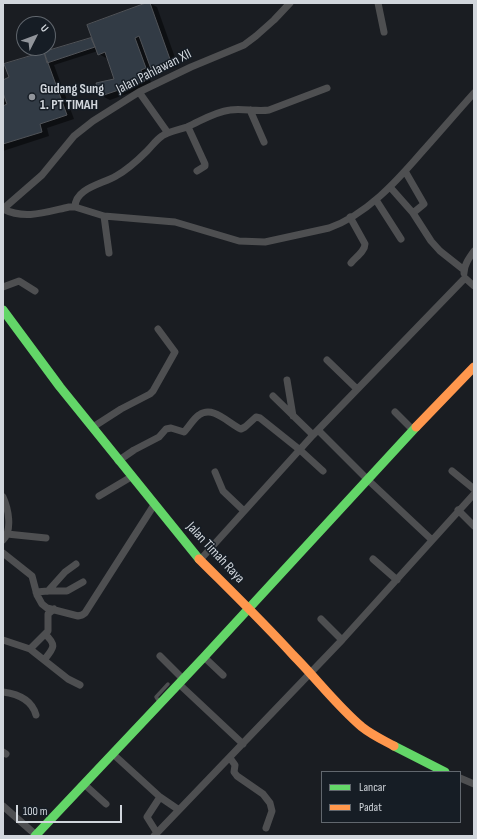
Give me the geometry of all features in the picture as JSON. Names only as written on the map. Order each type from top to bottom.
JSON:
[{"type":"street","name":"Jalan Pahlawan XII","points":[[3,209],[42,174],[85,126],[139,92],[244,44],[256,36],[274,20],[290,3]]},
{"type":"street","points":[[378,3],[384,32]]},
{"type":"street","points":[[75,208],[76,200],[80,195],[86,190],[118,175],[146,152],[162,135],[229,110],[269,110],[327,88]]},
{"type":"street","points":[[139,92],[168,133]]},
{"type":"street","points":[[3,209],[14,214],[29,215],[69,207],[104,216],[175,222],[238,241],[265,242],[329,228],[337,226],[376,200],[405,171],[474,93]]},
{"type":"street","points":[[250,110],[264,142]]},
{"type":"street","points":[[188,126],[206,164],[197,171]]},
{"type":"street","points":[[405,171],[424,204],[413,213]]},
{"type":"street","points":[[390,186],[413,213],[431,241],[474,286]]},
{"type":"street","points":[[376,200],[401,239]]},
{"type":"street","points":[[104,216],[109,253]]},
{"type":"street","points":[[350,217],[365,244],[363,250],[350,263]]},
{"type":"street","points":[[200,560],[315,433],[464,274],[468,260],[474,251]]},
{"type":"street","points":[[3,287],[19,282],[35,291]]},
{"type":"street","name":"Jalan Timah Raya","points":[[3,310],[60,387],[93,427],[118,461],[200,560],[249,608],[342,708],[362,727],[373,735],[443,771]]},
{"type":"street","points":[[93,427],[153,391],[175,352],[158,329]]},
{"type":"street","points":[[327,360],[357,389]]},
{"type":"street","points":[[3,806],[36,836],[204,657],[367,479],[474,367]]},
{"type":"street","points":[[286,380],[293,416]]},
{"type":"street","points":[[273,396],[293,416],[315,433],[367,479],[432,540]]},
{"type":"street","points":[[118,461],[134,450],[158,438],[166,429],[171,428],[184,432],[197,417],[210,412],[241,428],[245,427],[255,418],[259,417],[300,450],[323,471]]},
{"type":"street","points":[[395,412],[413,430]]},
{"type":"street","points":[[452,471],[474,489]]},
{"type":"street","points":[[215,472],[223,491],[244,511]]},
{"type":"street","points":[[99,496],[131,477]]},
{"type":"street","points":[[160,797],[147,817],[155,834],[230,758],[342,640],[474,494]]},
{"type":"street","points":[[3,497],[8,513],[5,537],[46,538]]},
{"type":"street","points":[[3,553],[30,573],[33,577],[36,592],[42,604],[78,616],[83,615],[154,505]]},
{"type":"street","points":[[458,510],[474,526]]},
{"type":"street","points":[[373,559],[397,580]]},
{"type":"street","points":[[48,591],[65,572],[76,564]]},
{"type":"street","points":[[36,592],[69,590],[83,582]]},
{"type":"street","points":[[30,649],[48,630],[48,614],[54,609]]},
{"type":"street","points":[[321,619],[342,640]]},
{"type":"street","points":[[44,660],[52,651],[54,645],[45,634]]},
{"type":"street","points":[[3,640],[30,649],[68,679],[80,685]]},
{"type":"street","points":[[160,656],[181,681],[243,744]]},
{"type":"street","points":[[204,657],[222,675]]},
{"type":"street","points":[[3,692],[25,699],[33,707],[36,715]]},
{"type":"street","points":[[113,754],[160,797],[179,810]]},
{"type":"street","points":[[230,758],[235,765],[234,772],[237,776],[263,794],[270,803],[272,811],[266,828]]},
{"type":"street","points":[[461,778],[474,784]]},
{"type":"street","points":[[84,784],[106,804]]},
{"type":"lane","points":[[160,704],[156,697],[168,684]]},
{"type":"building","points":[[146,3],[150,3],[171,62],[151,69],[139,36],[135,38],[146,68],[141,70],[145,81],[101,96],[96,83],[114,79],[105,52],[98,55],[87,25]]},
{"type":"building","points":[[91,38],[95,47],[47,63],[45,56],[56,56],[56,48]]},
{"type":"building","name":"Gudang Sung 1. PT TIMAH","points":[[31,56],[45,56],[67,115],[40,124],[42,132],[3,144],[3,106],[7,104],[3,93],[3,80],[9,77],[4,64]]},
{"type":"traffic: fast","points":[[3,310],[60,387],[199,559]]},
{"type":"traffic: fast","points":[[35,836],[204,657],[416,427]]},
{"type":"traffic: fast","points":[[394,746],[443,771]]},
{"type":"traffic: slow","points":[[416,427],[474,367]]},
{"type":"traffic: slow","points":[[199,559],[302,664],[353,719],[362,727],[394,746]]},
{"type":"place","name":"Gudang Sung 1. PT TIMAH","points":[[32,97]]}]
